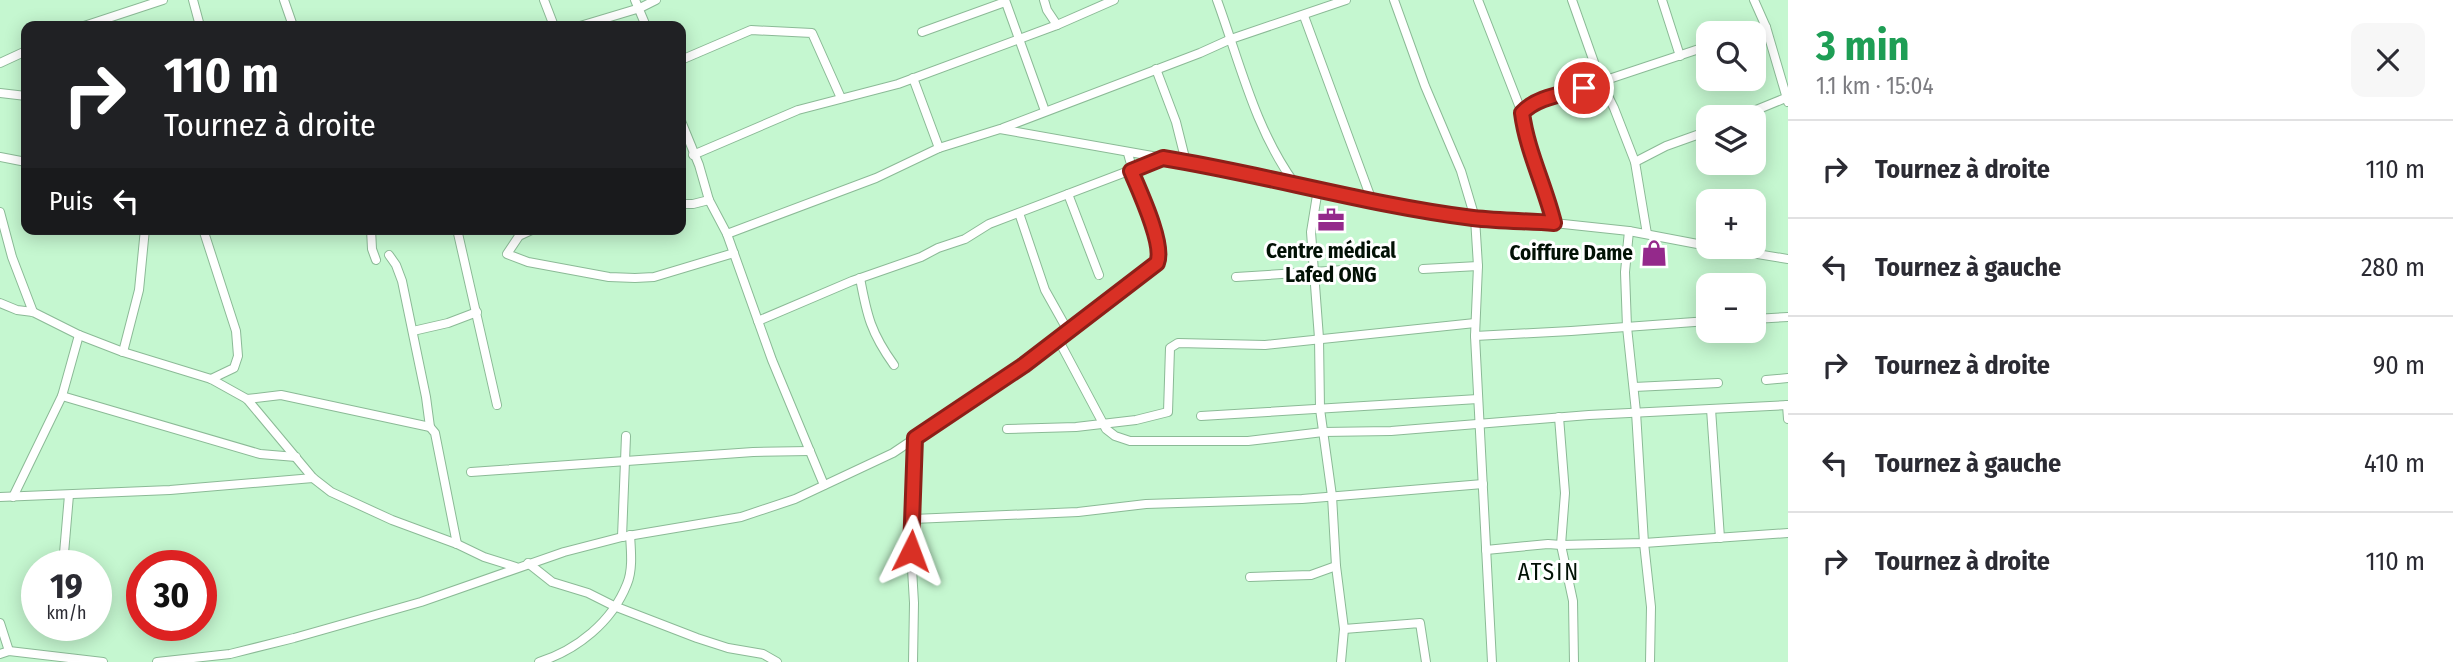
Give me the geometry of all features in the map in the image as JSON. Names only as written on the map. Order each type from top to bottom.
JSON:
[{"type":"street","points":[[99,21],[163,0]]},
{"type":"street","points":[[193,0],[199,21]]},
{"type":"street","points":[[284,0],[291,21]]},
{"type":"street","points":[[544,0],[552,21]]},
{"type":"street","points":[[593,21],[656,0]]},
{"type":"street","points":[[1044,0],[1057,25]]},
{"type":"street","points":[[693,155],[798,110],[898,84],[1057,25],[1114,0]]},
{"type":"street","points":[[1217,0],[1253,107],[1280,163],[1295,184]]},
{"type":"street","points":[[727,234],[876,178],[939,148],[1000,129],[1231,39],[1346,0]]},
{"type":"street","points":[[1394,0],[1425,86],[1461,171],[1475,218],[1478,266],[1475,336],[1492,662]]},
{"type":"street","points":[[1478,0],[1522,113],[1525,133],[1548,197],[1554,223]]},
{"type":"street","points":[[1572,0],[1601,82],[1635,162],[1647,234]]},
{"type":"street","points":[[1662,0],[1680,56]]},
{"type":"street","points":[[1754,0],[1763,21]]},
{"type":"street","points":[[922,32],[1005,1],[1045,111]]},
{"type":"street","points":[[638,4],[644,21]]},
{"type":"street","points":[[1304,16],[1372,201]]},
{"type":"street","points":[[1766,27],[1788,99],[1766,107]]},
{"type":"street","points":[[686,59],[751,30],[812,33],[841,98]]},
{"type":"street","points":[[1522,113],[1528,106],[1542,100],[1696,50]]},
{"type":"street","points":[[0,62],[21,53]]},
{"type":"street","points":[[1156,69],[1176,122],[1186,162]]},
{"type":"street","points":[[913,78],[939,148]]},
{"type":"street","points":[[0,93],[21,95]]},
{"type":"street","points":[[1000,129],[1186,162],[1372,201],[1475,218],[1629,231],[1696,244]]},
{"type":"street","points":[[686,135],[699,165],[709,200],[727,234],[758,321],[824,485]]},
{"type":"street","points":[[1635,162],[1666,146],[1696,135]]},
{"type":"street","points":[[157,662],[230,654],[421,602],[516,567],[626,536],[741,517],[795,499],[893,453],[1058,339],[1157,263],[1160,256],[1149,214],[1131,171],[1128,153]]},
{"type":"street","points":[[0,157],[21,161]]},
{"type":"street","points":[[758,321],[860,278],[920,257],[938,247],[965,239],[989,224],[1163,158]]},
{"type":"street","points":[[1318,189],[1311,232],[1319,338],[1320,409],[1332,496],[1336,566],[1344,629],[1341,662]]},
{"type":"street","points":[[1068,194],[1099,275]]},
{"type":"street","points":[[686,204],[709,200]]},
{"type":"street","points":[[0,212],[12,257],[33,312]]},
{"type":"street","points":[[1019,214],[1045,290],[1068,331]]},
{"type":"street","points":[[1629,231],[1625,272],[1627,327],[1651,607],[1650,662]]},
{"type":"street","points":[[123,352],[139,290],[144,235]]},
{"type":"street","points":[[205,235],[234,324],[238,356],[234,368],[211,379]]},
{"type":"street","points":[[371,235],[376,260]]},
{"type":"street","points":[[458,235],[497,405]]},
{"type":"street","points":[[521,235],[507,254],[528,262],[609,277],[654,277],[734,253]]},
{"type":"street","points":[[389,255],[402,281],[430,427],[435,433],[457,544]]},
{"type":"street","points":[[1766,255],[1788,259]]},
{"type":"street","points":[[1423,269],[1478,266]]},
{"type":"street","points":[[1236,277],[1359,269]]},
{"type":"street","points":[[860,278],[870,326],[894,365]]},
{"type":"street","points":[[0,303],[17,310],[33,312],[79,335],[123,352],[211,379],[247,399],[313,478],[331,492],[436,538],[516,567]]},
{"type":"street","points":[[412,331],[448,323],[477,312]]},
{"type":"street","points":[[1766,318],[1788,317]]},
{"type":"street","points":[[1475,336],[1696,322]]},
{"type":"street","points":[[1007,429],[1076,427],[1136,420],[1168,412],[1170,348],[1174,345],[1265,345],[1475,323]]},
{"type":"street","points":[[13,497],[62,396],[79,335]]},
{"type":"street","points":[[1058,339],[1102,422],[1115,436],[1130,441],[1248,441],[1323,432],[1391,431],[1559,417],[1788,405],[1788,419]]},
{"type":"street","points":[[1766,380],[1788,378]]},
{"type":"street","points":[[1634,387],[1718,383]]},
{"type":"street","points":[[247,399],[281,395],[430,427]]},
{"type":"street","points":[[62,396],[260,454],[296,457]]},
{"type":"street","points":[[1201,416],[1478,399]]},
{"type":"street","points":[[1711,409],[1720,538]]},
{"type":"street","points":[[1559,417],[1565,493],[1561,545],[1573,601],[1574,662]]},
{"type":"street","points":[[540,662],[559,658],[594,631],[627,585],[632,554],[626,536],[626,436]]},
{"type":"street","points":[[913,662],[911,551],[915,438]]},
{"type":"street","points":[[471,472],[753,452],[810,451]]},
{"type":"street","points":[[0,498],[170,490],[313,478]]},
{"type":"street","points":[[913,519],[1078,512],[1146,504],[1332,496],[1483,484]]},
{"type":"street","points":[[64,550],[69,495]]},
{"type":"street","points":[[1486,550],[1548,544],[1644,543],[1788,533]]},
{"type":"street","points":[[528,564],[545,579],[588,593],[697,638],[728,648],[763,654],[777,662]]},
{"type":"street","points":[[1250,576],[1311,575],[1336,566]]},
{"type":"street","points":[[0,623],[9,651]]},
{"type":"street","points":[[1344,629],[1420,623],[1426,662]]},
{"type":"street","points":[[0,654],[9,651],[103,662]]},
{"type":"place","name":"Centre médical Lafed ONG","points":[[1331,220]]},
{"type":"place","name":"Coiffure Dame","points":[[1654,253]]},
{"type":"district","name":"ATSIN","points":[[1549,572]]},
{"type":"route","points":[[911,551],[915,438],[1024,365],[1157,263],[1160,256],[1149,214],[1131,171],[1163,158],[1449,214],[1554,223],[1548,197],[1525,133],[1522,113],[1528,106],[1542,100],[1584,88]]}]
